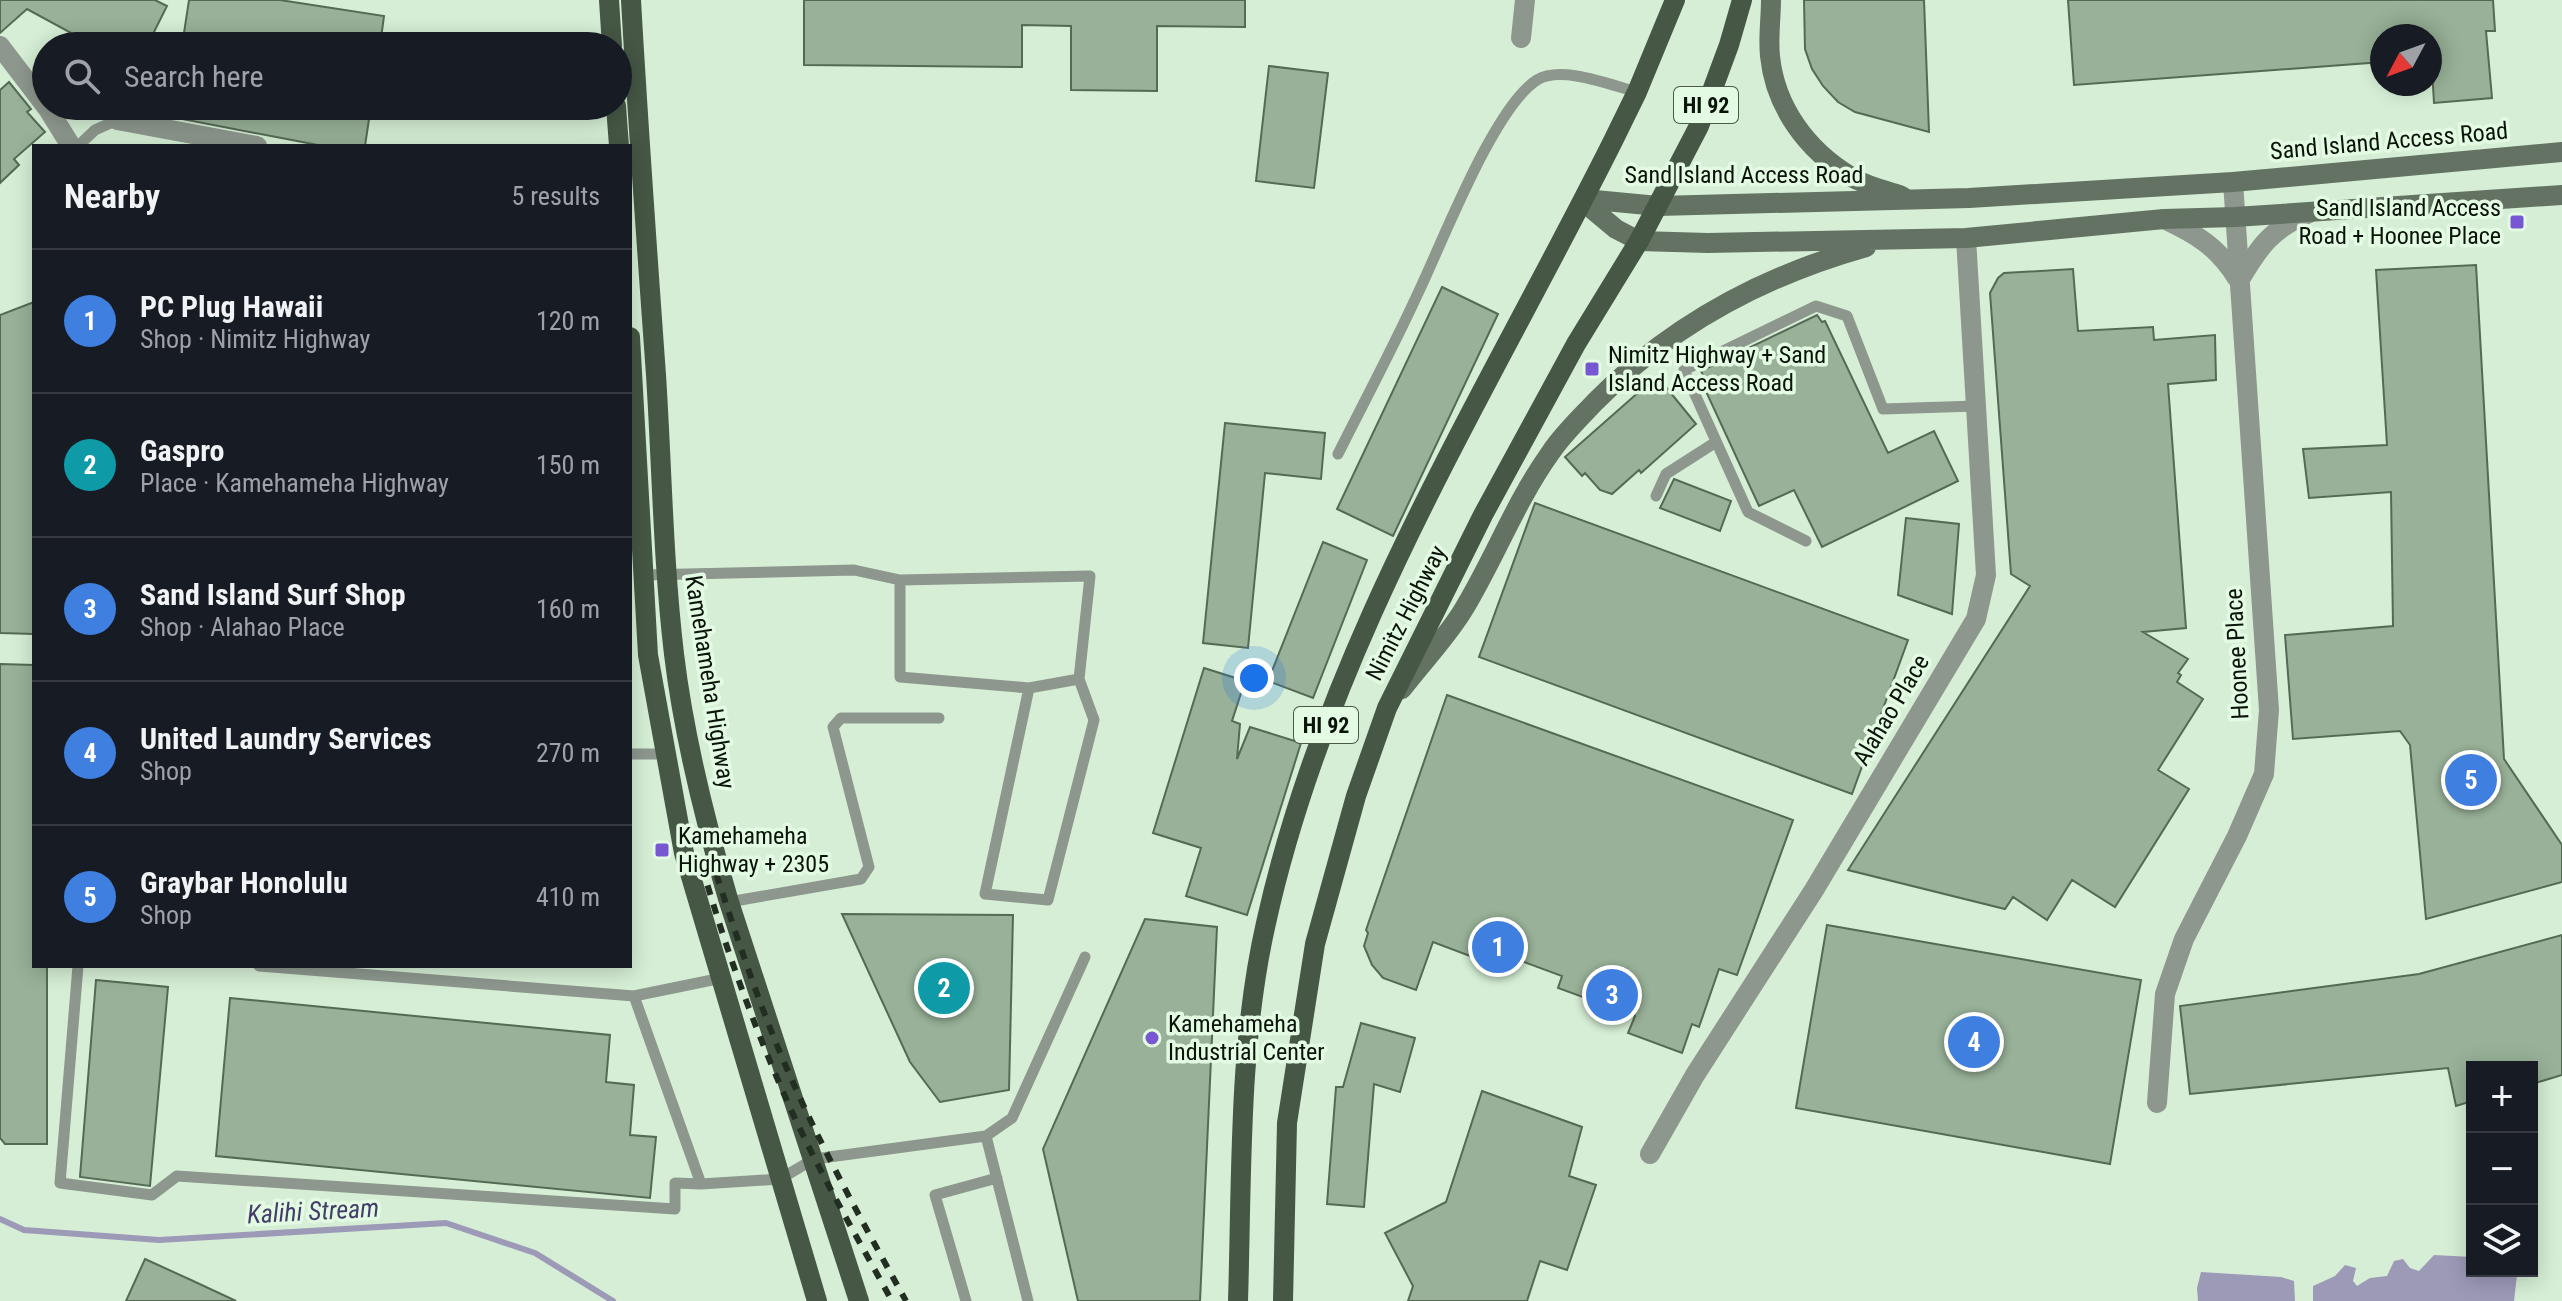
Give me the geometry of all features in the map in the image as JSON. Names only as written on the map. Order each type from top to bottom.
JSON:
[{"type":"main road","points":[[609,0],[611,32]]},
{"type":"main road","name":"Kamehameha Highway","points":[[631,0],[632,32]]},
{"type":"main road","name":"Nimitz Highway","points":[[1238,1301],[1249,1015],[1265,923],[1295,808],[1342,681],[1421,511],[1584,199],[1637,92],[1675,0]]},
{"type":"main road","name":"Nimitz Highway","points":[[1283,1301],[1287,1123],[1315,944],[1356,796],[1387,708],[1534,419],[1639,241],[1699,126],[1742,0]]},
{"type":"main road","points":[[1771,0],[1769,55],[1778,93],[1797,128],[1822,155],[1852,178],[1914,200]]},
{"type":"main road","name":"Kamehameha Highway","points":[[632,41],[635,163],[656,379],[665,573],[674,657],[689,747],[729,902],[859,1301]]},
{"type":"main road","points":[[617,120],[619,144]]},
{"type":"main road","name":"Sand Island Access Road","points":[[1584,199],[1658,206],[1914,200],[2233,182],[2562,152]]},
{"type":"main road","points":[[1584,199],[1616,229],[1639,241],[1966,238],[2164,219],[2562,195]]},
{"type":"main road","points":[[1387,708],[1461,613],[1524,493],[1552,450],[1618,379],[1664,340],[1742,293],[1827,258],[1895,239]]},
{"type":"main road","name":"Kamehameha Highway","points":[[632,412],[635,525],[643,575],[643,654],[684,853],[817,1301]]},
{"type":"street","points":[[1521,38],[1525,0]]},
{"type":"street","points":[[3,51],[32,88]]},
{"type":"street","points":[[55,120],[70,144]]},
{"type":"street","points":[[117,120],[246,144]]},
{"type":"street","name":"Hoonee Place","points":[[2157,1103],[2165,994],[2184,939],[2237,836],[2264,774],[2269,710],[2233,182]]},
{"type":"street","points":[[2164,219],[2201,237],[2219,251],[2239,281],[2258,248],[2284,225],[2313,211]]},
{"type":"street","name":"Alahao Place","points":[[1650,1154],[1695,1075],[1814,890],[1976,619],[1986,575],[1966,238]]},
{"type":"lane","points":[[3,51],[32,74]]},
{"type":"lane","points":[[1338,454],[1418,294],[1472,176],[1507,111],[1538,79],[1564,73],[1637,92]]},
{"type":"lane","points":[[80,144],[95,130],[117,120]]},
{"type":"lane","points":[[1806,541],[1748,512],[1684,370],[1816,306],[1847,316],[1883,409],[1976,406]]},
{"type":"lane","points":[[1656,496],[1666,474],[1716,442]]},
{"type":"lane","points":[[643,575],[854,570],[900,580],[1090,576],[1079,679],[1094,720],[1048,900],[985,894],[1029,688]]},
{"type":"lane","points":[[900,580],[900,677],[1029,688],[1079,679]]},
{"type":"lane","points":[[729,902],[861,879],[869,867],[833,727],[841,718],[939,718]]},
{"type":"lane","points":[[632,754],[664,754]]},
{"type":"lane","points":[[78,968],[60,1183],[152,1195],[177,1176],[675,1209],[675,1183],[780,1179],[814,1159],[986,1136],[1012,1118],[1085,957]]},
{"type":"lane","points":[[284,968],[634,996],[722,978]]},
{"type":"lane","points":[[634,996],[701,1184]]},
{"type":"lane","points":[[986,1136],[1028,1301]]},
{"type":"lane","points":[[966,1301],[935,1195],[997,1178]]},
{"type":"shaded area","points":[[2434,1255],[2466,1257],[2466,1277],[2517,1277],[2514,1301],[2313,1301],[2313,1286],[2335,1276],[2345,1265],[2356,1268],[2353,1281],[2357,1286],[2370,1278],[2387,1276],[2394,1261],[2403,1259],[2410,1268],[2419,1271]]},
{"type":"shaded area","points":[[2201,1272],[2281,1277],[2294,1281],[2295,1301],[2198,1301]]},
{"type":"building","points":[[0,0],[155,0],[167,6],[154,32],[69,32],[27,9],[0,33]]},
{"type":"building","points":[[189,0],[280,0],[384,16],[382,32],[184,32]]},
{"type":"building","points":[[804,0],[1245,0],[1245,27],[1157,26],[1157,91],[1071,90],[1071,26],[1022,25],[1022,67],[804,65]]},
{"type":"building","points":[[1804,0],[1924,0],[1929,132],[1855,112],[1838,102],[1812,69],[1805,49]]},
{"type":"building","points":[[2068,0],[2493,0],[2495,31],[2486,31],[2492,98],[2434,103],[2434,96],[2442,96],[2442,24],[2370,24],[2370,63],[2074,85]]},
{"type":"building","points":[[1269,66],[1328,73],[1314,188],[1256,181]]},
{"type":"building","points":[[9,82],[31,109],[27,112],[32,120],[45,132],[14,159],[19,165],[0,183],[0,90]]},
{"type":"building","points":[[187,120],[369,120],[365,144],[313,144]]},
{"type":"building","points":[[2476,265],[2504,759],[2562,845],[2562,882],[2426,919],[2410,745],[2400,731],[2293,739],[2285,635],[2393,626],[2391,492],[2309,498],[2303,449],[2387,445],[2376,270]]},
{"type":"building","points":[[2073,269],[2078,331],[2153,327],[2154,340],[2215,335],[2216,380],[2168,384],[2186,628],[2143,632],[2188,659],[2178,673],[2181,675],[2177,682],[2203,699],[2158,770],[2189,789],[2115,907],[2072,880],[2047,920],[2013,897],[2005,909],[1848,870],[2030,586],[2011,574],[1990,293],[2004,273]]},
{"type":"building","points":[[1442,287],[1498,314],[1393,536],[1337,509]]},
{"type":"building","points":[[32,303],[32,634],[0,633],[0,315]]},
{"type":"building","points":[[1817,315],[1822,322],[1825,321],[1888,453],[1934,431],[1958,481],[1822,547],[1794,490],[1759,506],[1703,385],[1707,383],[1701,371]]},
{"type":"building","points":[[1657,376],[1696,424],[1641,473],[1639,470],[1612,494],[1600,490],[1565,457]]},
{"type":"building","points":[[1225,423],[1325,433],[1321,479],[1265,473],[1248,648],[1203,643]]},
{"type":"building","points":[[1674,479],[1731,501],[1720,531],[1660,508]]},
{"type":"building","points":[[1535,503],[1908,640],[1852,794],[1479,657]]},
{"type":"building","points":[[1906,518],[1959,524],[1952,614],[1898,595]]},
{"type":"building","points":[[1323,542],[1367,560],[1313,698],[1268,681]]},
{"type":"building","points":[[0,664],[32,665],[32,968],[47,968],[47,1144],[5,1144],[0,1138]]},
{"type":"building","points":[[1204,668],[1245,681],[1232,721],[1240,724],[1237,759],[1250,727],[1301,743],[1247,915],[1186,896],[1201,848],[1153,833]]},
{"type":"building","points":[[1447,695],[1793,820],[1737,975],[1719,969],[1699,1027],[1692,1024],[1682,1053],[1628,1033],[1635,1016],[1558,988],[1562,976],[1475,944],[1470,956],[1433,942],[1416,990],[1383,978],[1372,965],[1364,946],[1366,930]]},
{"type":"building","points":[[842,914],[1013,915],[1009,1090],[940,1102],[910,1062]]},
{"type":"building","name":"Kamehameha Industrial Center","points":[[1145,919],[1217,927],[1200,1301],[1078,1301],[1043,1149]]},
{"type":"building","points":[[1827,925],[2141,980],[2110,1164],[1796,1108]]},
{"type":"building","points":[[2562,935],[2562,1075],[2538,1082],[2538,1061],[2466,1061],[2466,1103],[2456,1106],[2448,1068],[2190,1094],[2180,1006],[2419,974]]},
{"type":"building","points":[[96,980],[168,987],[150,1186],[80,1177]]},
{"type":"building","points":[[230,998],[610,1035],[606,1082],[634,1085],[630,1135],[656,1137],[650,1198],[216,1156]]},
{"type":"building","points":[[1361,1023],[1415,1038],[1400,1092],[1374,1084],[1364,1207],[1327,1204],[1336,1087],[1343,1087]]},
{"type":"building","points":[[1482,1091],[1582,1127],[1569,1176],[1596,1185],[1567,1270],[1540,1261],[1527,1301],[1408,1301],[1413,1286],[1385,1233],[1446,1202]]},
{"type":"building","points":[[145,1259],[191,1280],[236,1301],[126,1301]]},
{"type":"waterway","name":"Kalihi Stream","points":[[0,1219],[24,1230],[159,1240],[446,1223],[535,1253],[613,1301]]},
{"type":"railway","points":[[710,855],[784,1062],[827,1153],[906,1301]]},
{"type":"railway","points":[[702,866],[754,1021],[792,1112],[840,1208],[892,1301]]},
{"type":"place","name":"Sand Island Access Road + Hoonee Place","points":[[2517,222]]},
{"type":"place","name":"Nimitz Highway + Sand Island Access Road","points":[[1592,369]]},
{"type":"place","name":"Graybar Honolulu","points":[[2471,780]]},
{"type":"place","name":"Kamehameha Highway + 2305","points":[[662,850]]},
{"type":"place","name":"PC Plug Hawaii","points":[[1498,947]]},
{"type":"place","name":"Gaspro","points":[[944,988]]},
{"type":"place","name":"Sand Island Surf Shop","points":[[1612,995]]},
{"type":"place","name":"Kamehameha Industrial Center","points":[[1152,1038]]},
{"type":"place","name":"United Laundry Services","points":[[1974,1042]]}]
